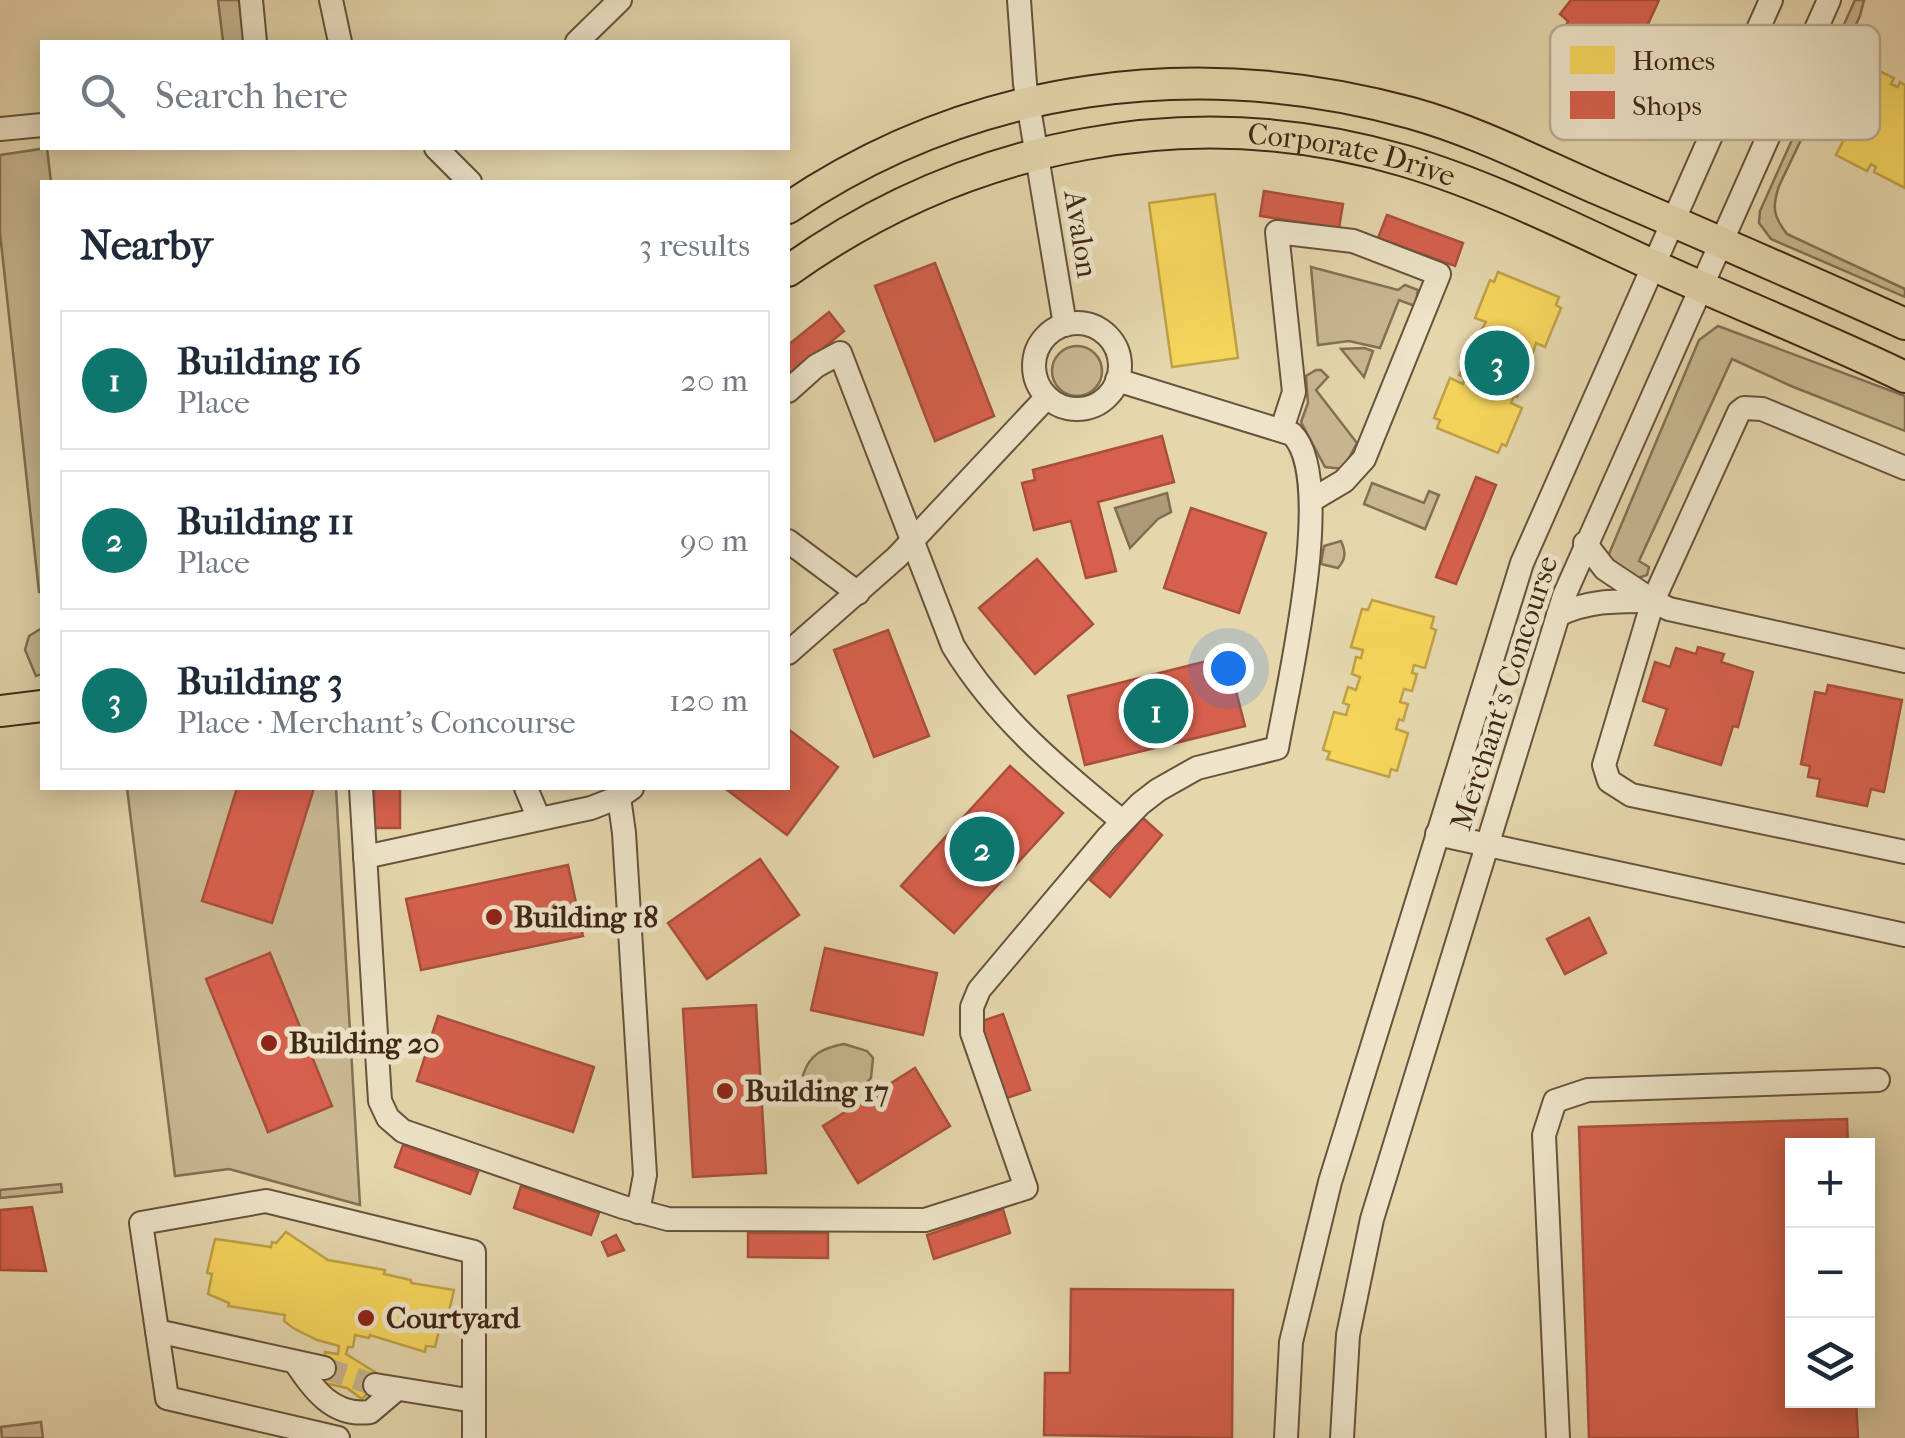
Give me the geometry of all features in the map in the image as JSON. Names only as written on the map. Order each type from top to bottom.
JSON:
[{"type":"main road","name":"Corporate Drive","points":[[790,207],[836,178],[906,143],[1028,101],[1152,83],[1214,81],[1350,98],[1415,114],[1483,138],[1905,324]]},
{"type":"main road","name":"Corporate Drive","points":[[790,271],[824,246],[893,209],[991,166],[1099,140],[1234,133],[1316,142],[1426,168],[1905,376]]},
{"type":"street","points":[[251,0],[255,40]]},
{"type":"street","points":[[330,0],[340,40]]},
{"type":"street","points":[[579,40],[620,0]]},
{"type":"street","name":"Avalon","points":[[1020,0],[1028,101],[1065,324]]},
{"type":"street","name":"Merchant's Concourse","points":[[1760,25],[1771,0]]},
{"type":"street","name":"Merchant's Concourse","points":[[1818,25],[1829,0]]},
{"type":"street","points":[[0,129],[40,125]]},
{"type":"street","name":"Merchant's Concourse","points":[[1286,1438],[1288,1367],[1302,1290],[1330,1182],[1522,563],[1708,140]]},
{"type":"street","name":"Merchant's Concourse","points":[[1342,1438],[1344,1369],[1362,1260],[1558,615],[1585,543],[1767,140]]},
{"type":"street","points":[[452,153],[469,180]]},
{"type":"street","points":[[1282,430],[1294,392],[1277,232],[1353,242],[1440,274],[1364,459],[1344,481],[1312,500]]},
{"type":"street","points":[[1065,324],[1094,327],[1108,338],[1118,355],[1117,380],[1108,396],[1092,407],[1065,407],[1047,397],[1035,378],[1034,358],[1042,340],[1065,324]]},
{"type":"street","points":[[790,389],[816,366],[840,353],[953,646],[981,688],[1032,745],[1122,821]]},
{"type":"street","points":[[361,790],[380,1101],[388,1118],[404,1131],[638,1212],[682,1220],[913,1220],[948,1215],[1026,1188],[972,1034],[974,998],[1122,821],[1158,790],[1197,768],[1278,748],[1309,552],[1312,500],[1304,450],[1292,434],[1117,380]]},
{"type":"street","points":[[790,651],[914,538],[1047,397]]},
{"type":"street","points":[[1905,468],[1762,409],[1744,408],[1738,412],[1652,601],[1605,758],[1605,774],[1614,786],[1631,795],[1905,852]]},
{"type":"street","points":[[790,542],[858,593]]},
{"type":"street","points":[[1585,543],[1604,569],[1669,608],[1905,661]]},
{"type":"street","points":[[1558,615],[1602,600],[1652,601]]},
{"type":"street","points":[[527,790],[539,818]]},
{"type":"street","points":[[365,858],[591,808],[625,792],[624,833],[645,1175],[638,1212]]},
{"type":"street","points":[[1437,834],[1905,935]]},
{"type":"street","points":[[1558,1438],[1544,1135],[1555,1101],[1588,1090],[1878,1080]]},
{"type":"street","points":[[345,1412],[340,1438],[166,1398],[142,1223],[266,1201],[474,1252],[474,1438]]},
{"type":"street","points":[[157,1330],[324,1368]]},
{"type":"street","points":[[294,1362],[323,1398],[345,1412],[370,1412],[386,1387],[474,1401]]},
{"type":"shaded area","points":[[218,0],[239,0],[244,40],[223,40]]},
{"type":"shaded area","points":[[1855,0],[1864,0],[1856,25],[1844,25]]},
{"type":"shaded area","points":[[1792,140],[1801,140],[1775,200],[1779,222],[1787,234],[1905,289],[1905,297],[1771,239],[1759,223],[1760,211]]},
{"type":"shaded area","points":[[47,150],[51,180],[40,180],[40,592],[0,233],[0,155]]},
{"type":"shaded area","points":[[1311,267],[1398,290],[1405,285],[1418,290],[1415,306],[1399,300],[1380,348],[1349,341],[1318,345]]},
{"type":"shaded area","points":[[1718,326],[1905,396],[1905,431],[1732,359],[1639,561],[1649,567],[1647,575],[1632,580],[1606,561],[1699,340]]},
{"type":"shaded area","points":[[1077,346],[1095,353],[1102,371],[1095,389],[1077,396],[1059,389],[1052,371],[1059,353]]},
{"type":"shaded area","points":[[1341,349],[1373,351],[1364,377]]},
{"type":"shaded area","points":[[1316,370],[1328,377],[1316,390],[1357,443],[1343,469],[1325,467],[1301,422],[1308,403],[1306,376]]},
{"type":"shaded area","points":[[1372,483],[1424,503],[1429,491],[1439,495],[1425,529],[1364,504]]},
{"type":"shaded area","points":[[1167,493],[1171,512],[1158,519],[1130,548],[1115,508]]},
{"type":"shaded area","points":[[1341,541],[1344,555],[1338,568],[1321,564],[1324,546]]},
{"type":"shaded area","points":[[40,629],[40,675],[36,676],[25,650],[29,636]]},
{"type":"shaded area","points":[[127,790],[336,790],[360,1205],[229,1169],[175,1176]]},
{"type":"shaded area","points":[[844,1044],[867,1051],[873,1058],[871,1078],[845,1095],[814,1095],[803,1075],[810,1061],[830,1047]]},
{"type":"shaded area","points":[[61,1184],[62,1192],[0,1198],[0,1190]]},
{"type":"shaded area","points":[[41,1422],[43,1438],[2,1438],[1,1427]]},
{"type":"building: Homes","points":[[1880,71],[1894,78],[1891,84],[1905,85],[1905,188],[1874,172],[1876,167],[1871,164],[1867,171],[1836,155],[1844,140],[1880,140]]},
{"type":"building: Homes","points":[[1215,194],[1238,358],[1172,367],[1149,203]]},
{"type":"building: Homes","points":[[1498,272],[1559,297],[1556,305],[1561,308],[1545,347],[1536,343],[1528,369],[1522,366],[1518,377],[1524,380],[1511,403],[1522,408],[1506,446],[1502,444],[1498,453],[1437,428],[1440,420],[1434,418],[1450,378],[1463,384],[1465,378],[1459,375],[1467,358],[1473,360],[1478,348],[1472,346],[1486,322],[1475,318],[1490,280],[1494,282]]},
{"type":"building: Homes","points":[[1372,600],[1434,617],[1431,628],[1436,630],[1425,668],[1414,665],[1412,673],[1417,674],[1412,691],[1404,689],[1400,702],[1408,704],[1396,729],[1408,733],[1397,771],[1391,769],[1389,777],[1327,759],[1330,752],[1323,750],[1334,712],[1346,715],[1349,705],[1343,703],[1348,687],[1356,690],[1360,677],[1352,674],[1356,657],[1361,658],[1363,650],[1351,647],[1362,609],[1368,610]]},
{"type":"building: Homes","name":"Courtyard","points":[[286,1232],[328,1260],[385,1270],[384,1274],[411,1283],[454,1290],[445,1328],[440,1327],[435,1347],[426,1346],[425,1352],[370,1335],[355,1335],[353,1347],[348,1347],[346,1354],[383,1377],[362,1399],[347,1388],[324,1383],[325,1352],[338,1354],[339,1346],[293,1328],[284,1321],[285,1315],[228,1306],[229,1303],[208,1294],[212,1274],[207,1273],[215,1239],[271,1247]]},
{"type":"building: Shops","points":[[1571,0],[1659,0],[1648,25],[1566,25],[1568,21],[1560,14]]},
{"type":"building: Shops","points":[[1264,191],[1343,204],[1339,228],[1260,216]]},
{"type":"building: Shops","points":[[1387,215],[1463,243],[1455,266],[1378,238]]},
{"type":"building: Shops","points":[[935,263],[994,416],[935,441],[875,286]]},
{"type":"building: Shops","points":[[829,312],[844,331],[790,375],[790,343]]},
{"type":"building: Shops","points":[[1162,436],[1174,482],[1098,502],[1116,571],[1086,578],[1071,521],[1034,530],[1022,483],[1035,480],[1033,470]]},
{"type":"building: Shops","points":[[1476,477],[1496,485],[1456,584],[1436,577]]},
{"type":"building: Shops","points":[[1191,508],[1266,533],[1239,613],[1164,588]]},
{"type":"building: Shops","points":[[1037,559],[1093,624],[1035,674],[979,608]]},
{"type":"building: Shops","points":[[888,630],[929,736],[874,757],[834,650]]},
{"type":"building: Shops","points":[[1698,647],[1724,654],[1721,662],[1753,672],[1738,727],[1733,726],[1721,765],[1655,745],[1667,709],[1643,701],[1655,662],[1670,667],[1676,648],[1696,654]]},
{"type":"building: Shops","points":[[1227,656],[1245,726],[1085,765],[1068,696]]},
{"type":"building: Shops","points":[[1828,685],[1902,700],[1884,792],[1871,789],[1867,806],[1817,796],[1820,779],[1808,777],[1810,766],[1801,764],[1815,692],[1826,694]]},
{"type":"building: Shops","points":[[790,731],[838,767],[787,835],[727,790],[790,790]]},
{"type":"building: Shops","points":[[1010,766],[1063,813],[954,933],[901,886]]},
{"type":"building: Shops","points":[[236,790],[313,790],[272,923],[202,901]]},
{"type":"building: Shops","points":[[374,790],[400,790],[400,828],[374,828]]},
{"type":"building: Shops","points":[[1143,818],[1162,835],[1110,897],[1090,880]]},
{"type":"building: Shops","points":[[760,859],[799,915],[707,979],[668,923]]},
{"type":"building: Shops","name":"Building 18","points":[[568,865],[583,936],[421,970],[406,899]]},
{"type":"building: Shops","points":[[1589,918],[1606,953],[1565,974],[1547,939]]},
{"type":"building: Shops","points":[[825,948],[937,973],[923,1035],[811,1010]]},
{"type":"building: Shops","name":"Building 20","points":[[270,953],[332,1106],[268,1132],[206,979]]},
{"type":"building: Shops","name":"Building 17","points":[[756,1005],[766,1173],[693,1177],[683,1009]]},
{"type":"building: Shops","points":[[1003,1014],[1030,1090],[1007,1098],[979,1022]]},
{"type":"building: Shops","points":[[438,1016],[594,1067],[573,1132],[417,1081]]},
{"type":"building: Shops","points":[[915,1068],[950,1126],[858,1183],[823,1126]]},
{"type":"building: Shops","points":[[1847,1119],[1848,1138],[1785,1138],[1785,1408],[1856,1408],[1858,1438],[1589,1438],[1579,1127]]},
{"type":"building: Shops","points":[[403,1145],[478,1172],[470,1194],[395,1167]]},
{"type":"building: Shops","points":[[521,1186],[599,1213],[591,1235],[514,1208]]},
{"type":"building: Shops","points":[[32,1207],[46,1271],[0,1270],[0,1210]]},
{"type":"building: Shops","points":[[1003,1209],[1010,1233],[934,1259],[927,1235]]},
{"type":"building: Shops","points":[[748,1233],[828,1233],[828,1258],[748,1257]]},
{"type":"building: Shops","points":[[616,1235],[624,1250],[608,1256],[602,1242]]},
{"type":"building: Shops","points":[[1071,1289],[1233,1290],[1232,1438],[1044,1435],[1045,1373],[1070,1373]]},
{"type":"tunnel","points":[[324,1368],[375,1385]]},
{"type":"place","name":"Building 3","points":[[1497,363]]},
{"type":"place","name":"Building 16","points":[[1156,711]]},
{"type":"place","name":"Building 11","points":[[982,849]]},
{"type":"place","name":"Building 18","points":[[494,917]]},
{"type":"place","name":"Building 20","points":[[269,1043]]},
{"type":"place","name":"Building 17","points":[[725,1091]]},
{"type":"place","name":"Courtyard","points":[[366,1318]]}]
